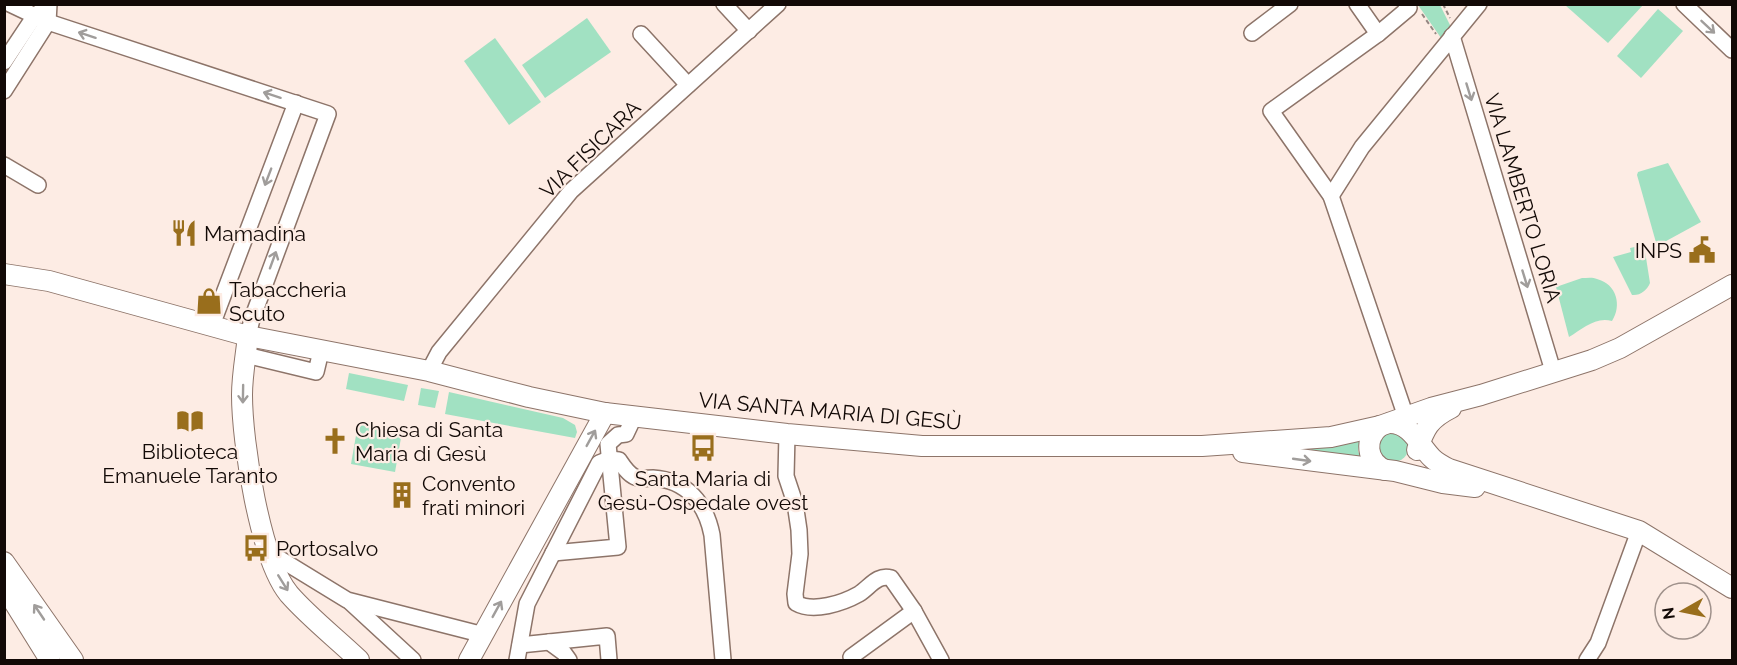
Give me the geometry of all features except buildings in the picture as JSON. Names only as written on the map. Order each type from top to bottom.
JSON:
[{"type":"main road","points":[[4,260],[49,281]]},
{"type":"main road","points":[[4,274],[49,281],[212,325],[247,345],[326,352],[429,371],[529,397]]},
{"type":"main road","points":[[1202,446],[1331,437],[1392,422],[1431,408],[1481,395],[1592,360],[1620,348],[1732,285]]},
{"type":"main road","points":[[247,345],[242,394],[245,437],[267,551],[289,593],[359,660]]},
{"type":"main road","points":[[326,352],[395,374],[426,381],[458,388],[529,397]]},
{"type":"main road","points":[[1481,395],[1440,413],[1432,419],[1417,444],[1412,462],[1402,470],[1390,470],[1376,464],[1369,450],[1372,434],[1392,422],[1406,426],[1417,444],[1435,461],[1449,469],[1639,531],[1732,588]]},
{"type":"main road","name":"VIA SANTA MARIA DI GESÙ","points":[[529,397],[634,417],[922,446],[1202,446]]},
{"type":"main road","points":[[469,660],[605,413]]},
{"type":"main road","points":[[1202,446],[1390,470],[1443,483],[1516,492]]},
{"type":"main road","points":[[4,562],[73,660]]},
{"type":"main road","points":[[4,586],[50,660]]},
{"type":"street","points":[[10,4],[41,20],[328,114],[252,319],[247,345]]},
{"type":"street","points":[[4,91],[49,4]]},
{"type":"street","points":[[724,4],[749,31]]},
{"type":"street","name":"VIA FISICARA","points":[[429,371],[439,352],[572,190],[778,4]]},
{"type":"street","points":[[1252,33],[1290,4]]},
{"type":"street","points":[[1357,4],[1378,34]]},
{"type":"street","points":[[1392,422],[1331,196],[1271,111],[1378,34],[1409,8],[1406,4]]},
{"type":"street","points":[[1331,196],[1362,147],[1479,4]]},
{"type":"street","points":[[1684,4],[1732,50]]},
{"type":"street","points":[[4,62],[41,20]]},
{"type":"street","points":[[641,34],[688,86]]},
{"type":"street","name":"VIA LAMBERTO LORIA","points":[[1448,41],[1553,371]]},
{"type":"street","points":[[212,325],[296,103]]},
{"type":"street","points":[[4,165],[38,185]]},
{"type":"street","points":[[553,553],[618,547],[608,444],[618,435],[626,434],[634,417]]},
{"type":"street","points":[[787,434],[787,483],[795,503],[799,530],[800,554],[796,603],[803,607],[816,607],[847,600],[861,593],[879,578],[885,576],[891,578],[914,611],[941,660]]},
{"type":"street","points":[[519,655],[527,604],[599,463],[609,459],[619,460],[633,477],[653,478],[680,484],[693,494],[703,507],[709,518],[712,535],[723,660]]},
{"type":"street","points":[[1587,660],[1598,643],[1639,531]]},
{"type":"street","points":[[267,551],[347,600],[413,660]]},
{"type":"street","points":[[347,600],[484,634]]},
{"type":"street","points":[[851,657],[914,611]]},
{"type":"street","points":[[519,655],[549,642],[607,636],[609,660]]},
{"type":"street","points":[[549,642],[564,653],[569,660]]},
{"type":"path","points":[[1421,13],[1448,41]]},
{"type":"green space","points":[[1418,5],[1440,5],[1451,27],[1441,38]]},
{"type":"green space","points":[[1565,5],[1643,5],[1608,43]]},
{"type":"green space","points":[[1658,9],[1683,31],[1641,78],[1617,56]]},
{"type":"green space","points":[[587,18],[611,52],[545,98],[522,65]]},
{"type":"green space","points":[[495,38],[541,102],[509,125],[464,61]]},
{"type":"green space","points":[[1668,163],[1701,222],[1657,246],[1637,175],[1638,172]]},
{"type":"green space","points":[[1644,245],[1650,283],[1643,292],[1632,295],[1613,257],[1631,252],[1630,248]]},
{"type":"green space","points":[[1582,278],[1595,278],[1609,286],[1616,296],[1617,309],[1612,321],[1600,320],[1569,337],[1556,287]]},
{"type":"green space","points":[[349,373],[408,385],[404,401],[346,389]]},
{"type":"green space","points":[[421,388],[439,391],[435,408],[418,405]]},
{"type":"green space","points":[[449,392],[563,418],[575,425],[577,432],[575,438],[445,414]]},
{"type":"green space","points":[[358,424],[402,432],[395,472],[351,464]]},
{"type":"green space","points":[[1392,429],[1409,443],[1405,457],[1394,462],[1384,461],[1375,442]]},
{"type":"green space","points":[[1360,440],[1358,451],[1361,458],[1311,449]]},
{"type":"place","name":"Mamadina","points":[[184,233]]},
{"type":"place","name":"INPS","points":[[1702,250]]},
{"type":"place","name":"Tabaccheria Scuto","points":[[209,301]]},
{"type":"place","name":"Biblioteca Emanuele Taranto","points":[[190,421]]},
{"type":"place","name":"Chiesa di Santa Maria di Gesù","points":[[335,441]]},
{"type":"place","name":"Santa Maria di Gesù-Ospedale ovest","points":[[703,448]]},
{"type":"place","name":"Convento frati minori","points":[[402,495]]},
{"type":"place","name":"Portosalvo","points":[[256,548]]}]
